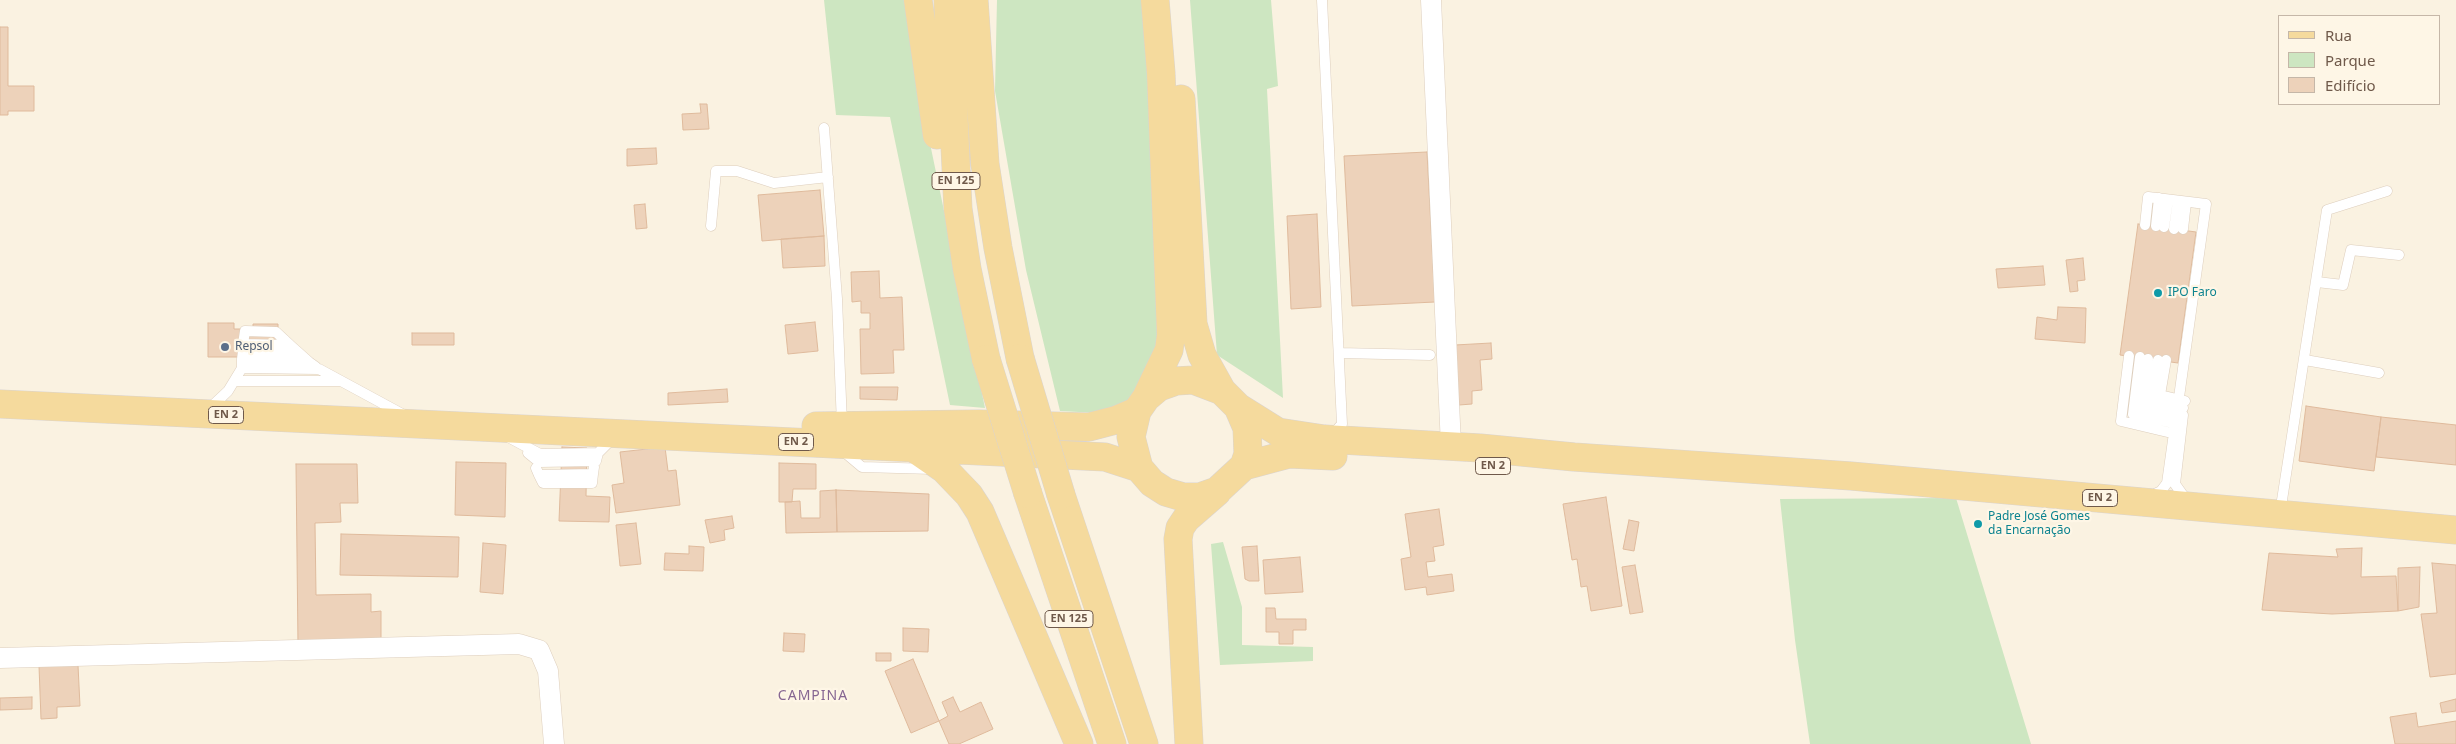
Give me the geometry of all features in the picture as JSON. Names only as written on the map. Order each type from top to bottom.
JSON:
[{"type":"main road","points":[[918,0],[941,168],[951,219],[967,269]]},
{"type":"main road","name":"EN 125","points":[[948,0],[954,162],[967,269],[986,359],[1028,494],[1112,744]]},
{"type":"main road","name":"EN 125","points":[[974,0],[986,164],[1000,257],[1020,358],[1061,495],[1144,744]]},
{"type":"main road","points":[[1141,404],[1169,350],[1171,335],[1161,73],[1155,0]]},
{"type":"main road","points":[[1174,0],[1193,324],[1202,356],[1247,428],[1249,441],[1248,454],[1237,473],[1186,519],[1180,528],[1178,539],[1189,744]]},
{"type":"main road","name":"EN 2","points":[[452,424],[620,433],[838,436],[979,424],[1089,427],[1116,420],[1141,404],[1159,387],[1176,381],[1193,380],[1230,399],[1278,432],[1324,439],[1358,432],[1450,446],[1744,469],[2168,496],[2280,514],[2456,530]]},
{"type":"main road","name":"EN 2","points":[[0,404],[420,423],[838,436],[912,447],[1105,457],[1139,468]]},
{"type":"main road","name":"EN 2","points":[[1141,404],[1131,437],[1139,468],[1152,483],[1166,492],[1183,497],[1200,497],[1217,491],[1237,473],[1289,454],[1574,469],[1744,469]]},
{"type":"main road","points":[[912,447],[944,469],[969,495],[980,512],[1079,744]]},
{"type":"street","points":[[1431,0],[1451,414],[1450,446]]},
{"type":"street","points":[[0,658],[519,644],[539,650],[548,671],[554,744]]},
{"type":"lane","points":[[1322,0],[1342,408],[1342,424],[1335,433],[1324,439]]},
{"type":"lane","points":[[824,128],[837,299],[838,436],[862,467],[944,469]]},
{"type":"lane","points":[[711,226],[716,171],[736,171],[774,183],[828,177]]},
{"type":"lane","points":[[2280,514],[2328,210],[2388,191]]},
{"type":"lane","points":[[2145,225],[2148,197],[2206,204],[2168,496]]},
{"type":"lane","points":[[2173,200],[2169,228],[2173,200]]},
{"type":"lane","points":[[2316,282],[2343,285],[2351,250],[2399,255]]},
{"type":"lane","points":[[243,352],[286,342],[319,369],[420,423]]},
{"type":"lane","points":[[243,352],[299,353]]},
{"type":"lane","points":[[243,352],[309,362]]},
{"type":"lane","points":[[243,352],[319,369]]},
{"type":"lane","points":[[202,414],[220,400],[234,381],[243,352]]},
{"type":"lane","points":[[1339,353],[1430,355]]},
{"type":"lane","points":[[2129,356],[2121,421],[2179,419]]},
{"type":"lane","points":[[2153,359],[2160,395],[2179,419],[2142,407],[2153,359]]},
{"type":"lane","points":[[2305,360],[2379,373]]},
{"type":"lane","points":[[234,381],[341,381]]},
{"type":"lane","points":[[1342,408],[1358,432]]},
{"type":"lane","points":[[487,426],[540,454],[595,464]]},
{"type":"lane","points":[[526,452],[538,471],[543,484],[592,483],[595,464],[610,440],[620,433]]},
{"type":"lane","points":[[515,440],[538,462],[595,464]]},
{"type":"lane","points":[[538,471],[595,464]]},
{"type":"green space","points":[[824,0],[907,0],[927,129],[985,408],[950,405],[890,117],[836,115]]},
{"type":"green space","points":[[997,0],[1148,0],[1160,325],[1153,365],[1126,403],[1098,413],[1060,411],[1026,270],[995,91]]},
{"type":"green space","points":[[1190,0],[1271,0],[1278,86],[1267,89],[1283,398],[1217,355]]},
{"type":"green space","points":[[1956,498],[2031,744],[1810,744],[1795,640],[1780,499]]},
{"type":"green space","points":[[1223,542],[1242,607],[1242,645],[1313,647],[1313,661],[1220,665],[1211,544]]},
{"type":"building","points":[[0,27],[8,27],[8,86],[34,86],[34,111],[8,111],[8,115],[0,115]]},
{"type":"building","points":[[700,104],[707,104],[709,129],[683,130],[682,114],[701,113]]},
{"type":"building","points":[[656,148],[657,164],[627,166],[627,149]]},
{"type":"building","points":[[1427,152],[1435,302],[1352,306],[1344,156]]},
{"type":"building","points":[[820,190],[824,236],[762,241],[758,195]]},
{"type":"building","points":[[645,204],[647,228],[636,229],[634,205]]},
{"type":"building","points":[[1317,214],[1321,307],[1291,309],[1287,216]]},
{"type":"building","name":"IPO Faro","points":[[2138,224],[2196,232],[2178,363],[2120,355]]},
{"type":"building","points":[[824,236],[825,266],[783,268],[781,239]]},
{"type":"building","points":[[2083,258],[2085,280],[2077,281],[2078,291],[2070,292],[2066,260]]},
{"type":"building","points":[[2043,266],[2045,285],[1998,288],[1996,269]]},
{"type":"building","points":[[879,271],[880,298],[902,297],[904,350],[893,350],[894,373],[861,374],[860,329],[870,329],[870,313],[861,313],[861,301],[852,302],[851,272]]},
{"type":"building","points":[[2058,307],[2086,308],[2085,343],[2035,339],[2037,317],[2057,320]]},
{"type":"building","points":[[815,322],[818,351],[788,354],[785,325]]},
{"type":"building","points":[[208,323],[234,323],[234,329],[253,329],[253,324],[278,324],[278,366],[251,357],[208,357]]},
{"type":"building","points":[[412,333],[454,333],[454,345],[412,345]]},
{"type":"building","points":[[1491,343],[1492,359],[1480,360],[1482,390],[1472,391],[1472,404],[1459,405],[1455,345]]},
{"type":"building","points":[[860,387],[898,387],[897,400],[860,399]]},
{"type":"building","points":[[727,389],[728,402],[668,405],[668,393]]},
{"type":"building","points":[[2306,406],[2381,417],[2374,471],[2299,461]]},
{"type":"building","points":[[2381,417],[2456,425],[2456,465],[2376,457]]},
{"type":"building","points":[[562,447],[587,448],[586,496],[610,497],[609,522],[559,521]]},
{"type":"building","points":[[665,447],[668,471],[676,470],[680,505],[616,513],[612,485],[624,483],[620,452]]},
{"type":"building","points":[[456,462],[506,463],[505,517],[455,515]]},
{"type":"building","points":[[779,463],[816,464],[816,489],[793,489],[792,502],[779,502]]},
{"type":"building","points":[[296,464],[357,464],[358,503],[340,503],[341,522],[315,523],[316,595],[371,594],[371,612],[381,611],[381,644],[298,645]]},
{"type":"building","points":[[836,490],[929,494],[928,531],[837,532]]},
{"type":"building","points":[[836,490],[837,532],[786,533],[785,502],[800,501],[801,518],[820,518],[820,491]]},
{"type":"building","points":[[1606,497],[1622,606],[1591,611],[1587,586],[1581,587],[1577,559],[1572,560],[1563,504]]},
{"type":"building","points":[[1439,509],[1444,545],[1433,547],[1435,561],[1426,562],[1428,577],[1452,574],[1454,591],[1427,595],[1426,587],[1405,590],[1401,559],[1411,557],[1405,514]]},
{"type":"building","points":[[732,516],[734,528],[724,530],[725,540],[710,543],[705,520]]},
{"type":"building","points":[[1629,520],[1639,522],[1634,551],[1623,549]]},
{"type":"building","points":[[636,523],[641,564],[620,566],[616,525]]},
{"type":"building","points":[[341,534],[459,537],[458,577],[340,575]]},
{"type":"building","points":[[483,543],[506,545],[503,594],[480,592]]},
{"type":"building","points":[[689,546],[704,547],[703,571],[664,570],[665,553],[689,554]]},
{"type":"building","points":[[1257,546],[1259,581],[1249,581],[1245,579],[1242,547]]},
{"type":"building","points":[[2362,548],[2361,577],[2396,576],[2398,611],[2332,614],[2262,610],[2269,553],[2338,557],[2336,549]]},
{"type":"building","points":[[1300,557],[1303,592],[1265,594],[1263,560]]},
{"type":"building","points":[[2432,563],[2456,565],[2456,674],[2430,677],[2421,614],[2437,613]]},
{"type":"building","points":[[1635,565],[1643,612],[1630,614],[1622,567]]},
{"type":"building","points":[[2420,567],[2419,607],[2398,611],[2398,568]]},
{"type":"building","points":[[1266,608],[1275,608],[1276,619],[1306,619],[1306,630],[1293,630],[1293,644],[1279,644],[1279,632],[1266,632]]},
{"type":"building","points":[[903,628],[929,629],[928,652],[903,651]]},
{"type":"building","points":[[784,633],[805,634],[804,652],[783,651]]},
{"type":"building","points":[[876,653],[891,653],[891,661],[876,661]]},
{"type":"building","points":[[913,659],[939,721],[911,733],[885,671]]},
{"type":"building","points":[[78,665],[80,706],[57,707],[57,718],[41,719],[39,666]]},
{"type":"building","points":[[32,697],[32,709],[0,710],[0,698]]},
{"type":"building","points":[[953,697],[960,712],[981,702],[993,729],[959,744],[949,744],[939,721],[948,716],[942,702]]},
{"type":"building","points":[[2456,699],[2456,711],[2442,713],[2440,703]]},
{"type":"building","points":[[2416,713],[2418,727],[2456,721],[2456,744],[2395,744],[2390,717]]},
{"type":"place","name":"IPO Faro","points":[[2158,293]]},
{"type":"place","name":"Repsol","points":[[225,347]]},
{"type":"place","name":"Padre José Gomes da Encarnação","points":[[1978,524]]},
{"type":"district","name":"CAMPINA","points":[[813,696]]}]
